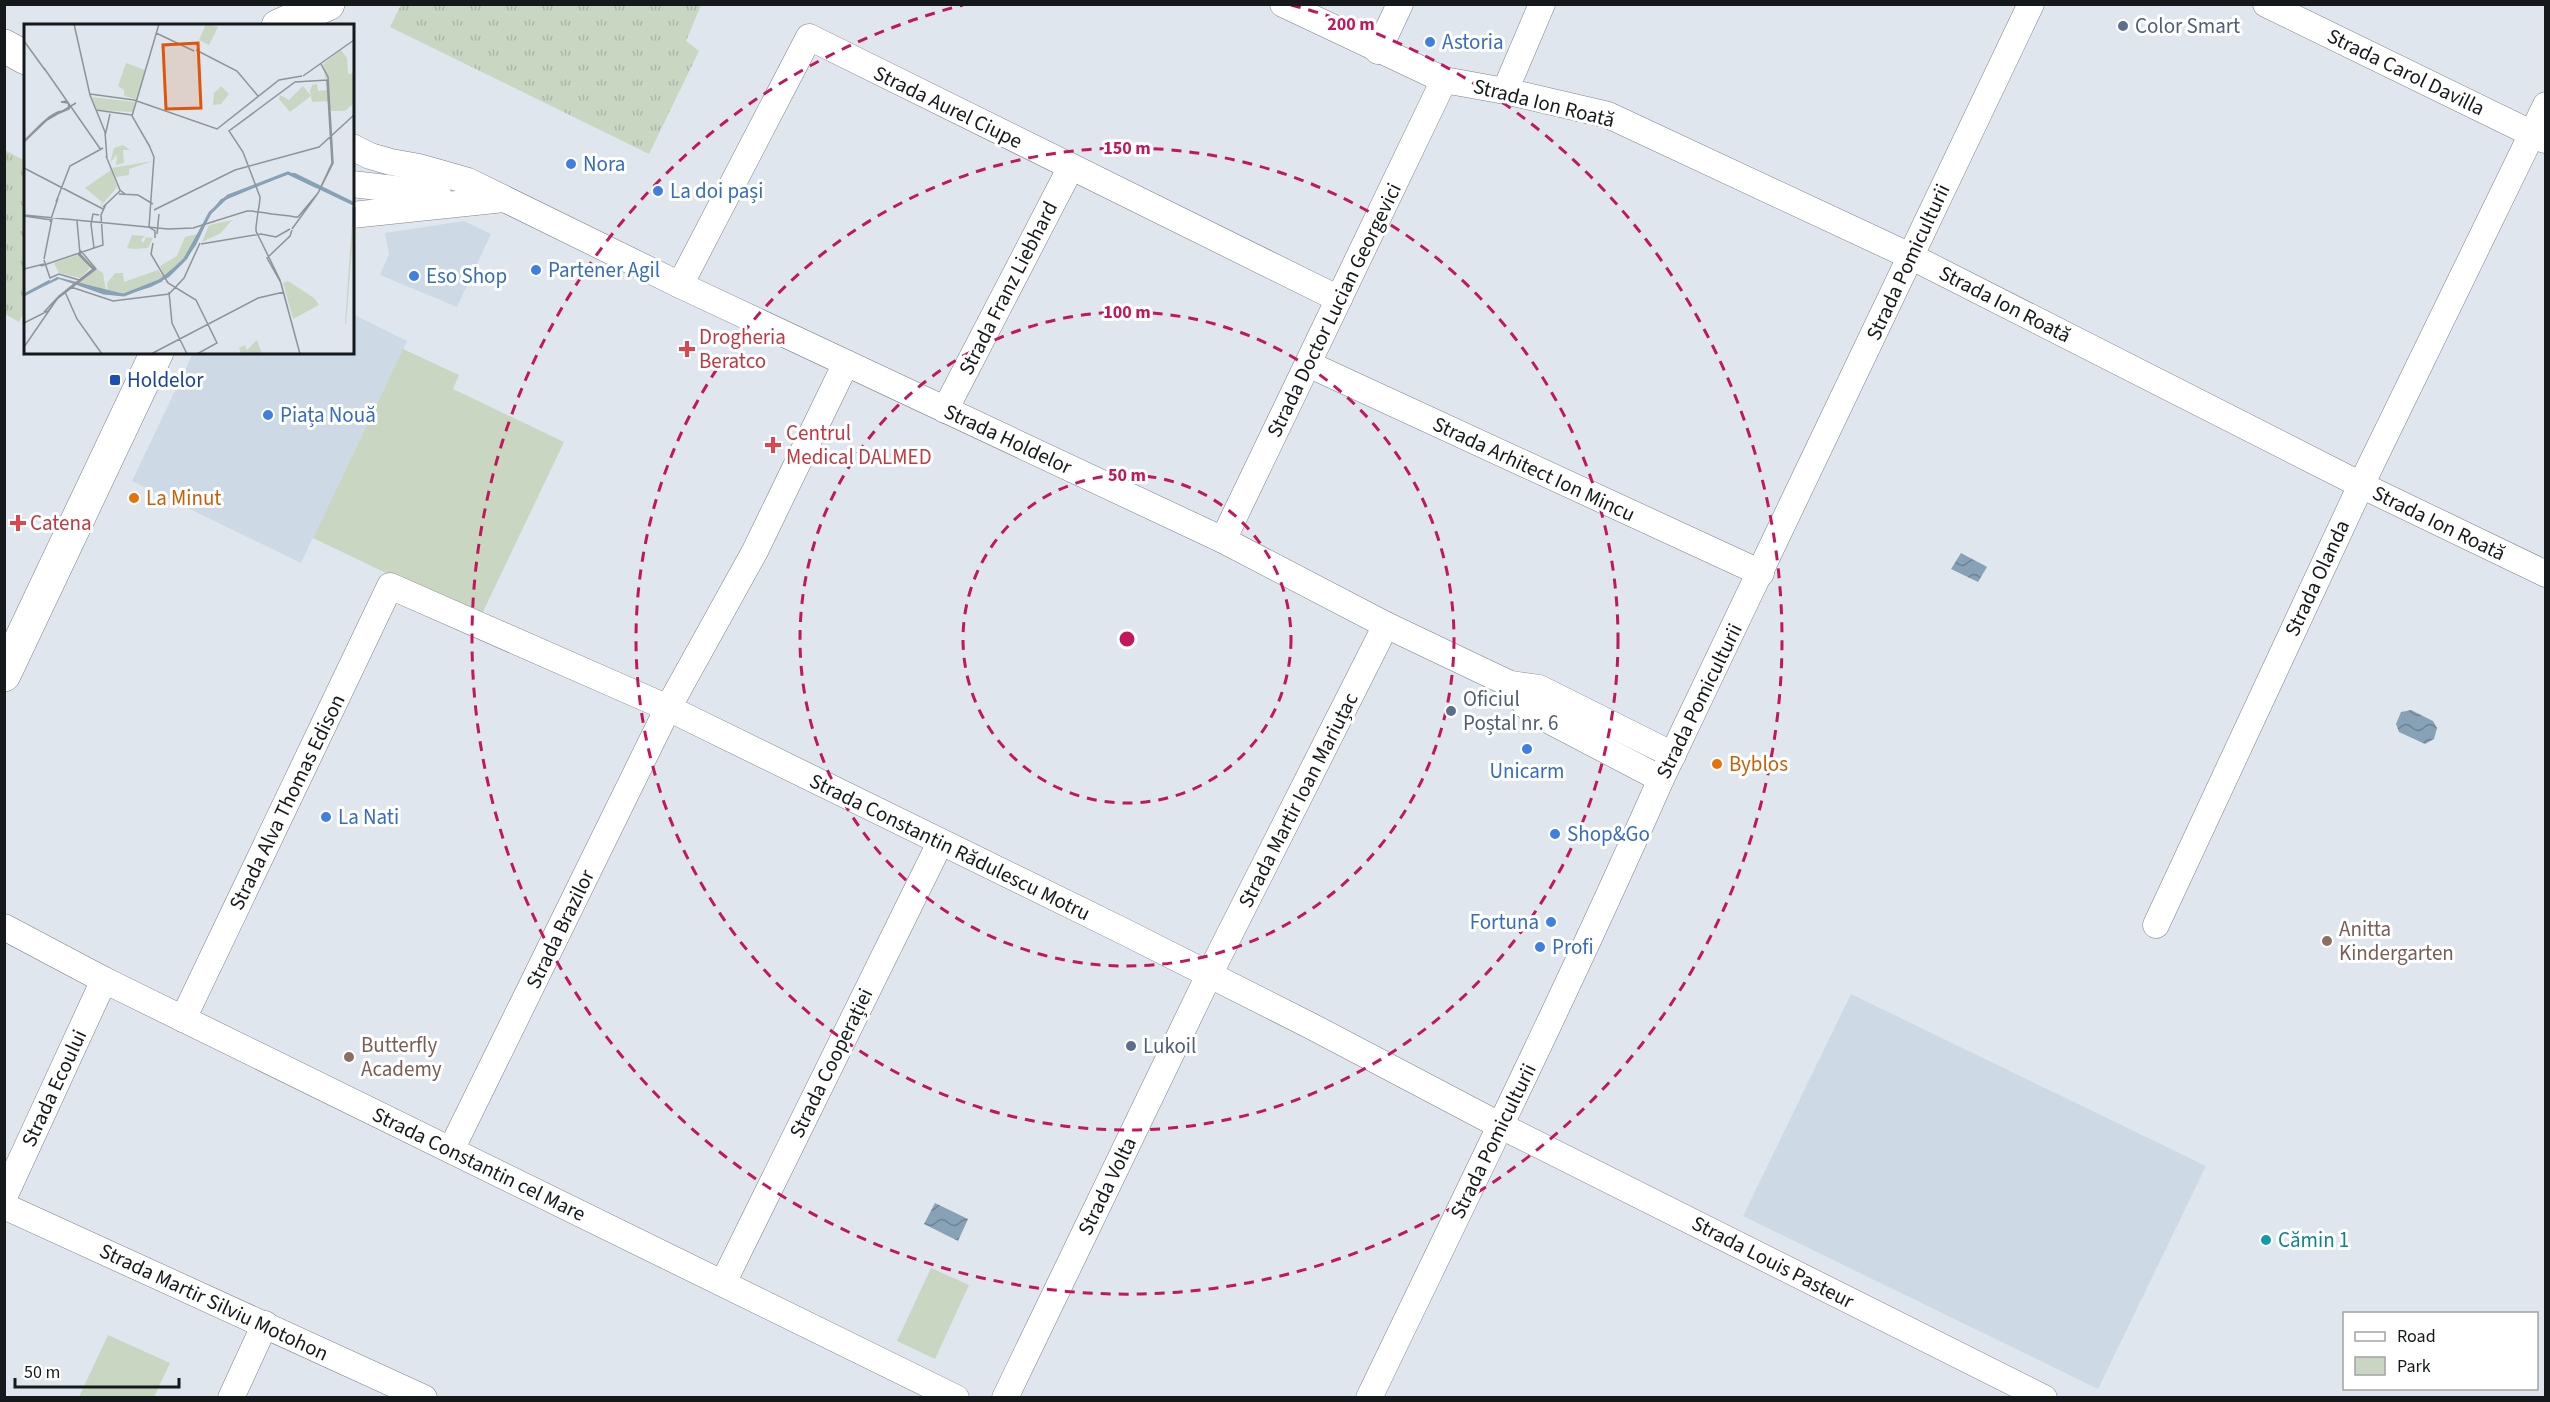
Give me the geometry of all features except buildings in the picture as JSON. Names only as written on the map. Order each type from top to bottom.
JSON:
[{"type":"main road","points":[[284,24],[331,4]]},
{"type":"main road","points":[[317,24],[331,4]]},
{"type":"main road","points":[[327,24],[331,4]]},
{"type":"main road","points":[[4,46],[24,57]]},
{"type":"main road","points":[[4,675],[155,354]]},
{"type":"street","name":"Strada Ion Roată","points":[[1283,4],[1378,51],[1444,80],[1505,91],[1608,115],[1910,256],[2361,485],[2546,574]]},
{"type":"street","points":[[1378,51],[1400,4]]},
{"type":"street","points":[[1505,91],[1542,4]]},
{"type":"street","name":"Strada Pomiculturii","points":[[1369,1398],[1501,1126],[1606,903],[1661,779],[2031,4]]},
{"type":"street","name":"Strada Carol Davilla","points":[[2266,4],[2539,137]]},
{"type":"street","name":"Strada Aurel Ciupe","points":[[680,285],[809,37],[1339,299]]},
{"type":"street","name":"Strada Doctor Lucian Georgevici","points":[[1223,540],[1444,80]]},
{"type":"street","name":"Strada Olanda","points":[[2156,925],[2361,485],[2539,137],[2546,105]]},
{"type":"street","name":"Strada Holdelor","points":[[354,148],[370,156],[468,181],[680,285],[1223,540],[1386,624],[1510,684],[1539,688],[1673,754]]},
{"type":"street","name":"Strada Franz Liebhard","points":[[945,410],[1071,167]]},
{"type":"street","name":"Strada Holdelor","points":[[354,184],[413,192],[505,199]]},
{"type":"street","points":[[354,215],[505,199]]},
{"type":"street","name":"Strada Brazilor","points":[[452,1150],[668,708],[755,551],[846,363]]},
{"type":"street","name":"Strada Arhitect Ion Mincu","points":[[1308,364],[1761,573]]},
{"type":"street","name":"Strada Constantin Rădulescu Motru","points":[[390,586],[668,708],[1209,975],[1501,1126]]},
{"type":"street","name":"Strada Alva Thomas Edison","points":[[183,1019],[390,586]]},
{"type":"street","name":"Strada Martir Ioan Mariuțac","points":[[1209,975],[1386,624]]},
{"type":"street","name":"Strada Holdelor","points":[[1510,684],[1531,711],[1661,779]]},
{"type":"street","name":"Strada Cooperației","points":[[723,1283],[940,843]]},
{"type":"street","name":"Strada Constantin cel Mare","points":[[4,927],[104,980],[956,1398]]},
{"type":"street","name":"Strada Volta","points":[[1005,1398],[1209,975]]},
{"type":"street","name":"Strada Ecoului","points":[[4,1197],[104,980]]},
{"type":"street","name":"Strada Louis Pasteur","points":[[1501,1126],[2044,1398]]},
{"type":"street","name":"Strada Martir Silviu Motohon","points":[[4,1206],[424,1398]]},
{"type":"street","points":[[231,1398],[265,1324]]},
{"type":"shaded area","points":[[464,221],[491,234],[457,307],[380,275],[389,254],[385,233]]},
{"type":"shaded area","name":"Piața Nouă","points":[[354,314],[407,341],[301,563],[132,481],[193,354],[354,354]]},
{"type":"shaded area","points":[[1851,994],[2206,1166],[2098,1389],[1743,1216]]},
{"type":"green space","points":[[401,5],[701,5],[686,41],[699,51],[649,154],[390,27]]},
{"type":"green space","points":[[5,150],[24,160],[24,313],[19,322],[5,314]]},
{"type":"green space","points":[[403,349],[459,375],[453,389],[564,442],[480,618],[313,538]]},
{"type":"green space","points":[[931,1268],[969,1285],[935,1359],[897,1341]]},
{"type":"green space","points":[[108,1335],[170,1363],[154,1397],[79,1397]]},
{"type":"water","points":[[1961,553],[1987,567],[1978,582],[1951,569]]},
{"type":"water","points":[[2411,710],[2433,721],[2437,728],[2434,739],[2425,744],[2399,732],[2396,724],[2401,712]]},
{"type":"water","points":[[935,1203],[968,1219],[958,1241],[924,1224]]},
{"type":"place","name":"Color Smart","points":[[2123,26]]},
{"type":"place","name":"Astoria","points":[[1430,42]]},
{"type":"place","name":"Nora","points":[[571,164]]},
{"type":"place","name":"La doi pași","points":[[658,191]]},
{"type":"place","name":"Partener Agil","points":[[536,270]]},
{"type":"place","name":"Eso Shop","points":[[414,276]]},
{"type":"place","name":"Drogheria Beratco","points":[[687,349]]},
{"type":"place","name":"Holdelor","points":[[115,380]]},
{"type":"place","name":"Piața Nouă","points":[[268,415]]},
{"type":"place","name":"Centrul Medical DALMED","points":[[773,445]]},
{"type":"place","name":"La Minut","points":[[134,498]]},
{"type":"place","name":"Catena","points":[[18,523]]},
{"type":"place","name":"Oficiul Poștal nr. 6","points":[[1451,711]]},
{"type":"place","name":"Unicarm","points":[[1527,749]]},
{"type":"place","name":"Byblos","points":[[1717,764]]},
{"type":"place","name":"La Nati","points":[[326,817]]},
{"type":"place","name":"Shop&Go","points":[[1555,834]]},
{"type":"place","name":"Fortuna","points":[[1551,922]]},
{"type":"place","name":"Anitta Kindergarten","points":[[2327,941]]},
{"type":"place","name":"Profi","points":[[1540,947]]},
{"type":"place","name":"Lukoil","points":[[1131,1046]]},
{"type":"place","name":"Butterfly Academy","points":[[349,1057]]},
{"type":"place","name":"Cămin 1","points":[[2266,1240]]}]
